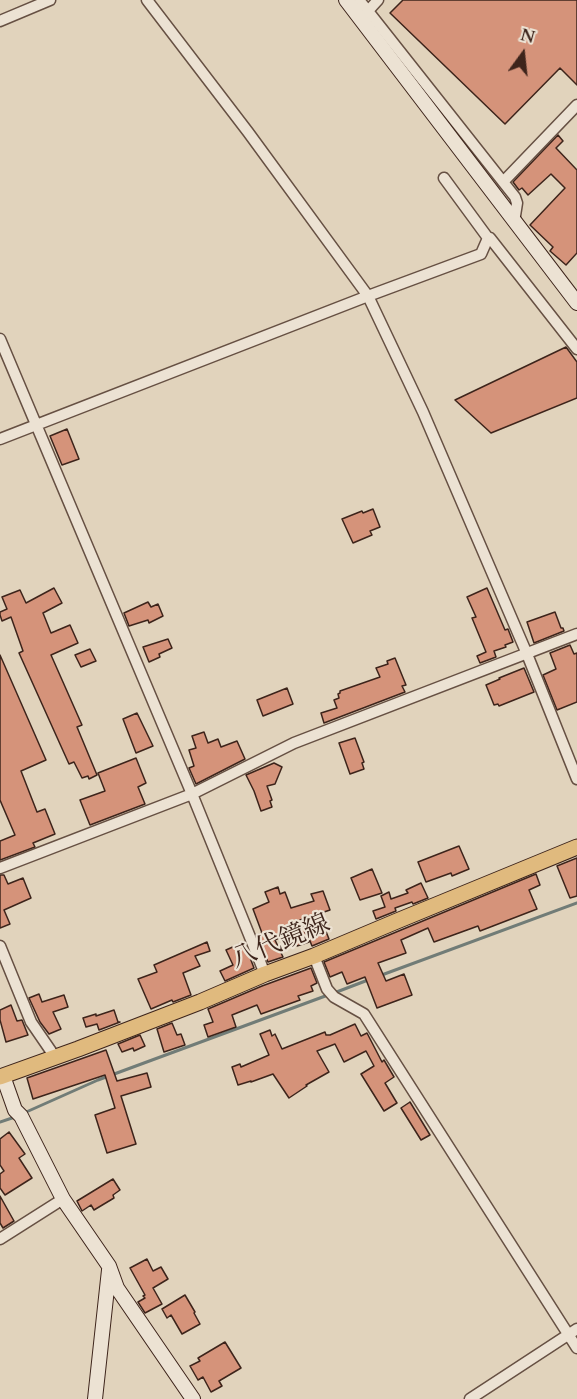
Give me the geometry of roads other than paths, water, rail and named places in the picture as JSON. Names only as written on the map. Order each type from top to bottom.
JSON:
[{"type":"main road","name":"八代鏡線","points":[[1,1077],[200,1002],[577,847]]},
{"type":"street","points":[[0,21],[50,0]]},
{"type":"street","points":[[147,0],[248,132],[368,296],[423,412],[527,654],[577,779]]},
{"type":"street","points":[[346,0],[577,303]]},
{"type":"street","points":[[359,0],[515,197],[518,203],[514,222]]},
{"type":"street","points":[[368,11],[378,0]]},
{"type":"street","points":[[503,182],[577,105]]},
{"type":"street","points":[[0,439],[481,254],[488,238],[444,178]]},
{"type":"street","points":[[490,238],[577,349]]},
{"type":"street","points":[[0,339],[192,794],[265,974]]},
{"type":"street","points":[[0,868],[192,794],[294,743],[577,634]]},
{"type":"street","points":[[0,946],[32,1022],[55,1057]]},
{"type":"street","points":[[314,956],[331,993],[364,1014],[573,1332],[577,1347]]},
{"type":"street","points":[[1,1077],[63,1199],[109,1266],[117,1287],[193,1399]]},
{"type":"street","points":[[0,1239],[63,1199]]},
{"type":"street","points":[[95,1399],[109,1266]]},
{"type":"street","points":[[470,1399],[573,1332]]},
{"type":"waterway","points":[[379,976],[577,903]]},
{"type":"waterway","points":[[334,993],[368,980]]},
{"type":"waterway","points":[[24,1113],[98,1080],[328,995]]},
{"type":"waterway","points":[[0,1122],[15,1117]]}]
